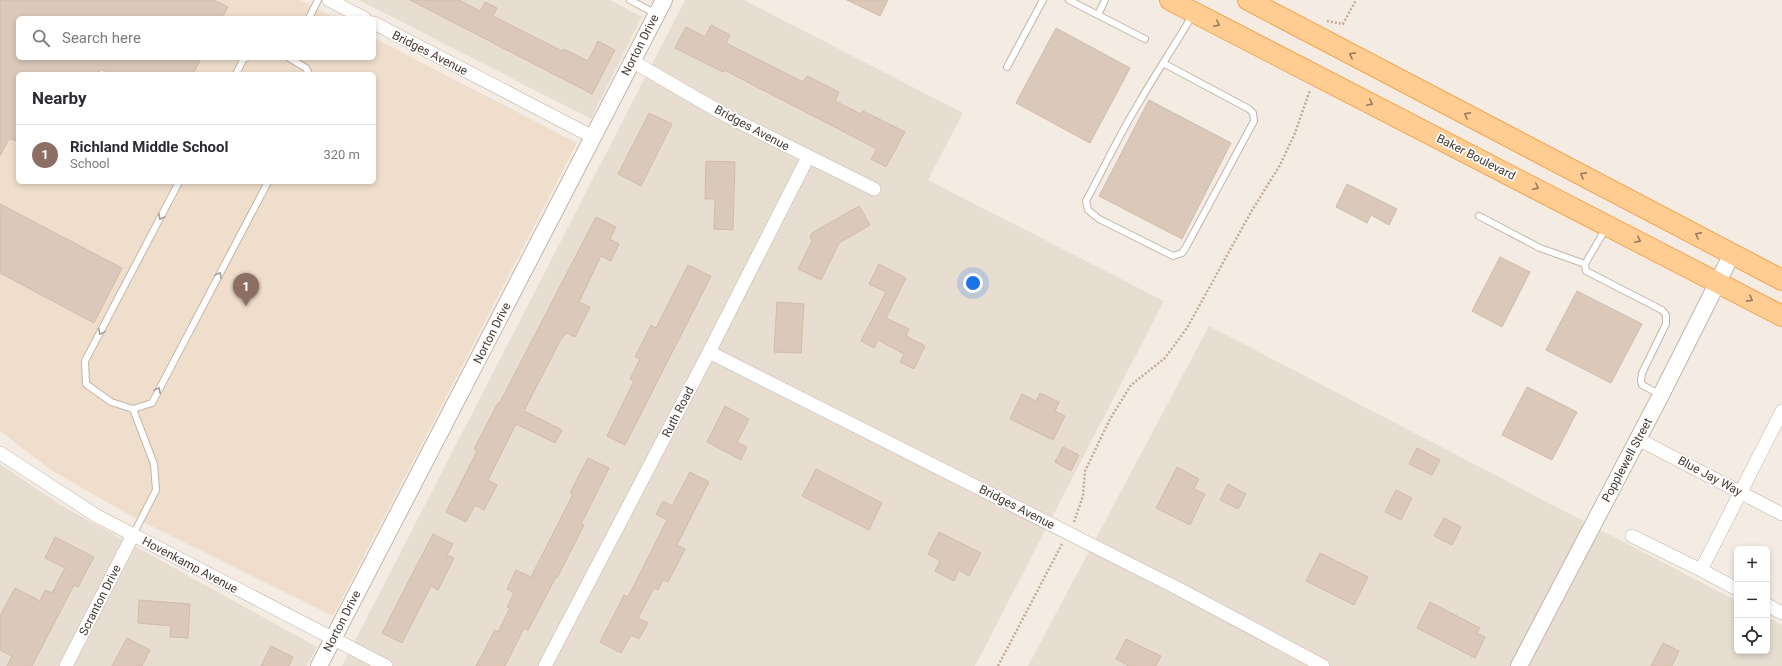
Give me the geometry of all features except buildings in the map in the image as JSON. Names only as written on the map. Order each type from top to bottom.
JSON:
[{"type":"main road","name":"Baker Boulevard","points":[[1170,0],[1782,316]]},
{"type":"main road","points":[[1248,0],[1782,280]]},
{"type":"street","points":[[329,0],[360,16]]},
{"type":"street","name":"Norton Drive","points":[[319,666],[660,7]]},
{"type":"street","name":"Bridges Avenue","points":[[376,24],[593,137]]},
{"type":"street","name":"Bridges Avenue","points":[[632,61],[727,116],[874,189]]},
{"type":"street","name":"Ruth Road","points":[[545,666],[709,352],[808,157]]},
{"type":"street","name":"Popplewell Street","points":[[1519,666],[1661,395],[1732,254]]},
{"type":"street","name":"Bridges Avenue","points":[[709,352],[1178,589],[1323,666]]},
{"type":"street","points":[[1701,570],[1782,411]]},
{"type":"street","name":"Blue Jay Way","points":[[1638,439],[1782,514]]},
{"type":"street","name":"Hovenkamp Avenue","points":[[0,453],[97,516],[386,666]]},
{"type":"street","name":"Scranton Drive","points":[[66,666],[133,535]]},
{"type":"street","points":[[1632,536],[1734,587]]},
{"type":"street","points":[[1770,607],[1782,613]]},
{"type":"lane","points":[[310,16],[318,0]]},
{"type":"lane","points":[[630,0],[660,7]]},
{"type":"lane","points":[[1007,67],[1043,0]]},
{"type":"lane","points":[[1069,0],[1145,39]]},
{"type":"lane","points":[[1098,15],[1106,0]]},
{"type":"lane","points":[[1163,63],[1249,109],[1253,113],[1254,121],[1186,247],[1182,253],[1174,256],[1099,219],[1088,210],[1086,201],[1139,102],[1163,63],[1177,43],[1194,12]]},
{"type":"lane","points":[[237,72],[243,60]]},
{"type":"lane","points":[[292,60],[306,68],[308,72]]},
{"type":"lane","points":[[178,184],[85,361],[86,384],[110,402],[133,409],[152,403],[267,184]]},
{"type":"lane","points":[[1479,216],[1540,248],[1585,264]]},
{"type":"lane","points":[[1608,225],[1585,264],[1586,271],[1662,310],[1666,315],[1666,324],[1640,380],[1642,386],[1661,395]]},
{"type":"lane","points":[[133,409],[154,464],[156,490],[133,535]]},
{"type":"path","points":[[1324,20],[1343,24],[1356,0]]},
{"type":"path","points":[[998,666],[1078,513],[1083,496],[1085,471],[1110,419],[1131,384],[1165,358],[1187,328],[1251,212],[1280,165],[1295,133],[1307,97],[1317,76]]},
{"type":"shaded area","points":[[0,0],[300,0],[331,16],[16,16],[16,60],[376,60],[376,39],[577,143],[333,616],[131,516],[51,470],[0,431]]},
{"type":"shaded area","points":[[359,0],[610,0],[642,17],[591,119]]},
{"type":"shaded area","points":[[685,0],[744,0],[963,113],[928,180],[1164,301],[975,666],[342,666]]},
{"type":"shaded area","points":[[1209,326],[1734,599],[1734,654],[1770,654],[1770,619],[1782,625],[1782,666],[1028,666]]},
{"type":"shaded area","points":[[0,464],[59,504],[317,647],[307,666],[0,666]]},
{"type":"place","name":"Richland Middle School","points":[[246,306]]}]
